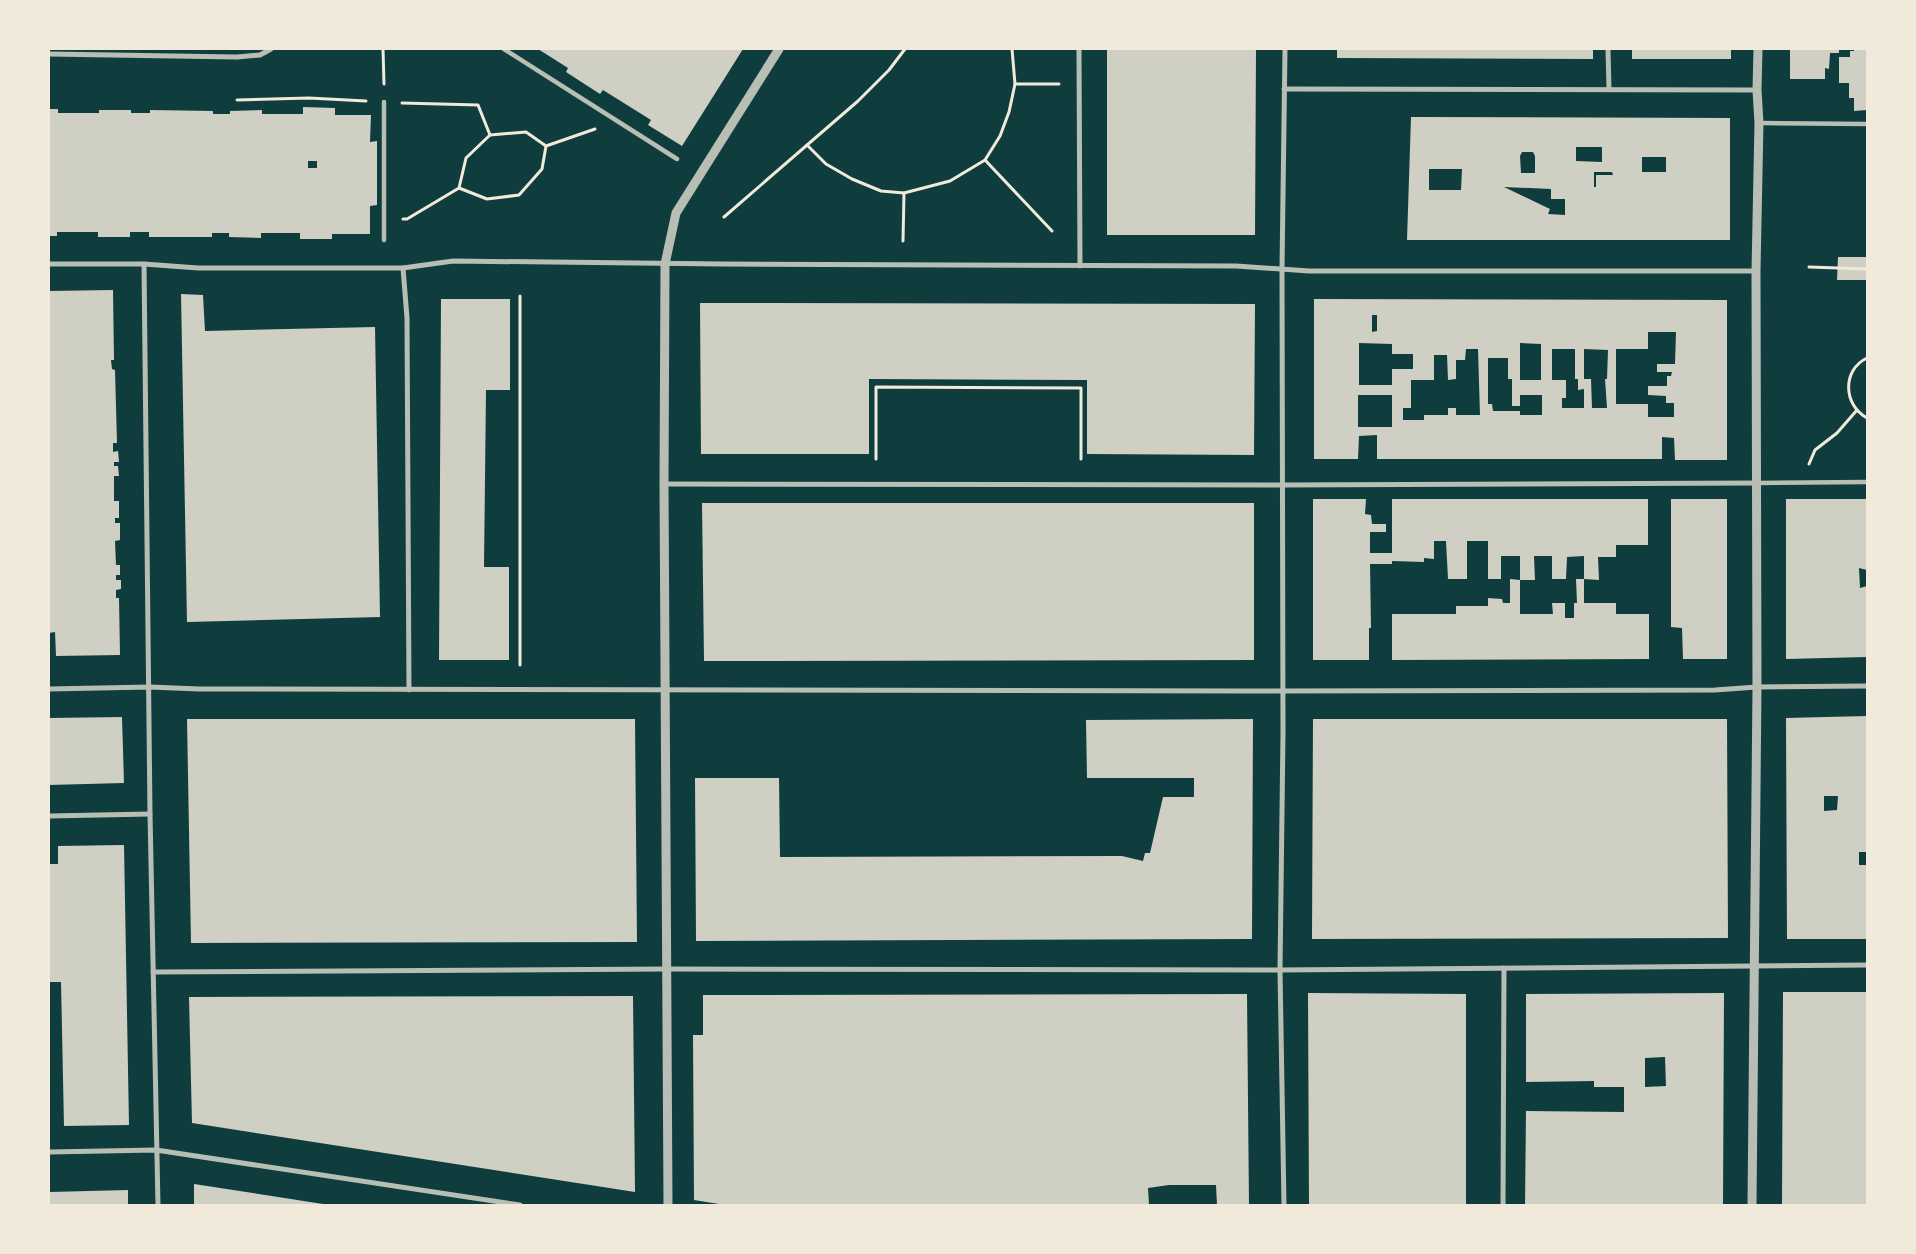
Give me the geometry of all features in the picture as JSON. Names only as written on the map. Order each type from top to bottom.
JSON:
[{"type":"street","points":[[49,54],[237,57],[260,55],[271,49]]},
{"type":"street","points":[[504,49],[676,159]]},
{"type":"street","points":[[668,1205],[664,484],[665,264],[676,213],[779,49]]},
{"type":"street","points":[[1079,49],[1080,266]]},
{"type":"street","points":[[1284,1205],[1280,970],[1283,690],[1282,269],[1285,49]]},
{"type":"street","points":[[1608,49],[1609,89]]},
{"type":"street","points":[[1752,1205],[1757,687],[1756,271],[1759,123],[1757,90],[1758,49]]},
{"type":"street","points":[[1284,89],[1757,90]]},
{"type":"street","points":[[384,102],[384,240]]},
{"type":"street","points":[[1759,123],[1867,124]]},
{"type":"street","points":[[49,264],[144,264],[198,268],[403,268],[453,261],[665,264],[1236,266],[1309,271],[1756,271]]},
{"type":"street","points":[[144,264],[150,814],[158,1205]]},
{"type":"street","points":[[403,268],[407,318],[409,690]]},
{"type":"street","points":[[664,484],[1282,485],[1867,482]]},
{"type":"street","points":[[49,688],[666,691],[1715,690],[1757,687],[1867,686]]},
{"type":"street","points":[[49,816],[150,814]]},
{"type":"street","points":[[153,972],[667,969],[1280,970],[1867,965]]},
{"type":"street","points":[[1503,1205],[1504,968]]},
{"type":"street","points":[[49,1152],[156,1150],[520,1205]]},
{"type":"path","points":[[383,49],[384,102]]},
{"type":"path","points":[[724,217],[858,101],[890,70],[905,49]]},
{"type":"path","points":[[807,145],[826,164],[852,179],[881,191],[904,193],[950,180],[985,160],[1000,136],[1009,112],[1015,84],[1012,49]]},
{"type":"path","points":[[1015,84],[1060,84]]},
{"type":"path","points":[[237,100],[309,98],[478,105],[490,135]]},
{"type":"path","points":[[546,146],[617,121]]},
{"type":"path","points":[[384,220],[407,219],[459,188],[466,158],[490,135],[526,132],[546,146]]},
{"type":"path","points":[[459,188],[487,199],[519,195],[542,169],[546,146]]},
{"type":"path","points":[[985,160],[1052,231]]},
{"type":"path","points":[[903,241],[904,193]]},
{"type":"path","points":[[1809,267],[1867,269]]},
{"type":"path","points":[[520,296],[520,665]]},
{"type":"path","points":[[1867,358],[1856,366],[1850,376],[1848,387],[1849,397],[1857,410],[1867,418]]},
{"type":"path","points":[[876,459],[876,387],[1081,388],[1081,459]]},
{"type":"path","points":[[1807,482],[1810,462],[1815,450],[1836,433],[1857,410]]},
{"type":"building","points":[[538,49],[743,49],[682,146],[648,125],[651,120],[603,90],[600,94],[566,72],[568,68]]},
{"type":"building","points":[[1107,49],[1256,49],[1255,235],[1107,235]]},
{"type":"building","points":[[1337,49],[1593,49],[1593,59],[1337,58]]},
{"type":"building","points":[[1632,49],[1731,49],[1731,59],[1632,59]]},
{"type":"building","points":[[1790,49],[1839,49],[1839,53],[1830,53],[1829,69],[1825,68],[1825,79],[1790,79]]},
{"type":"building","points":[[1854,49],[1867,49],[1867,110],[1854,111],[1854,98],[1849,98],[1849,83],[1839,83],[1839,57],[1850,57],[1850,51],[1854,51]]},
{"type":"building","points":[[303,107],[335,108],[335,115],[371,115],[370,142],[377,141],[377,205],[370,206],[370,234],[332,234],[332,239],[300,239],[300,233],[261,233],[261,238],[229,237],[229,233],[212,233],[212,237],[149,237],[149,232],[130,232],[130,237],[98,237],[98,232],[57,232],[57,236],[49,236],[49,109],[58,109],[58,113],[99,113],[99,110],[131,110],[131,113],[150,113],[150,110],[213,111],[213,114],[230,114],[230,111],[262,110],[262,114],[303,114]],"holes":[[[308,161],[317,161],[317,168],[308,168]]]},
{"type":"building","points":[[1411,117],[1730,118],[1730,240],[1407,240]],"holes":[[[1576,147],[1602,147],[1602,162],[1576,161]],[[1522,152],[1533,152],[1535,156],[1535,173],[1521,173],[1520,156]],[[1642,157],[1666,157],[1666,172],[1642,172]],[[1429,169],[1462,169],[1461,190],[1429,190]],[[1594,172],[1612,172],[1613,175],[1596,175],[1596,187],[1594,187]],[[1504,187],[1551,189],[1551,199],[1565,199],[1565,215],[1548,214],[1550,209]]]},
{"type":"building","points":[[1838,257],[1867,257],[1867,280],[1837,280]]},
{"type":"building","points":[[113,290],[114,360],[111,360],[112,369],[115,370],[117,443],[113,443],[113,452],[118,451],[119,462],[114,462],[114,466],[118,466],[119,476],[114,476],[114,501],[119,501],[119,518],[115,518],[115,523],[120,523],[120,540],[115,541],[116,565],[120,565],[120,575],[116,575],[116,580],[121,580],[121,589],[116,590],[116,598],[119,598],[120,655],[56,656],[55,632],[49,633],[49,291]]},
{"type":"building","points":[[181,294],[203,295],[205,331],[375,327],[380,617],[187,622]]},
{"type":"building","points":[[441,299],[510,299],[510,390],[486,390],[484,567],[509,567],[509,660],[439,660]]},
{"type":"building","points":[[1314,299],[1727,300],[1727,460],[1675,460],[1674,438],[1662,437],[1662,459],[1377,459],[1377,435],[1359,436],[1358,459],[1314,459]],"holes":[[[1372,315],[1377,315],[1377,331],[1372,332]],[[1648,332],[1676,332],[1675,364],[1657,364],[1657,372],[1672,372],[1671,376],[1667,376],[1667,386],[1648,386],[1648,395],[1666,396],[1666,403],[1674,403],[1674,417],[1648,417],[1648,404],[1616,404],[1616,349],[1648,349]],[[1359,343],[1392,344],[1392,354],[1413,354],[1413,369],[1392,369],[1392,385],[1359,385]],[[1520,343],[1541,344],[1541,380],[1520,380]],[[1466,349],[1478,349],[1480,415],[1456,415],[1456,408],[1448,408],[1448,415],[1424,415],[1424,420],[1403,420],[1403,408],[1411,408],[1411,380],[1434,380],[1434,355],[1447,355],[1448,380],[1456,379],[1456,360],[1465,360]],[[1552,349],[1575,349],[1575,379],[1578,379],[1578,390],[1584,389],[1584,408],[1562,408],[1562,398],[1566,398],[1566,380],[1552,380]],[[1584,349],[1608,350],[1607,379],[1605,379],[1607,408],[1592,408],[1591,379],[1584,379]],[[1488,358],[1508,358],[1508,379],[1512,379],[1512,406],[1520,406],[1520,395],[1542,395],[1542,415],[1520,415],[1520,411],[1493,411],[1492,404],[1488,404]],[[1358,395],[1392,395],[1392,427],[1358,427]]]},
{"type":"building","points":[[700,303],[1255,304],[1254,455],[1087,454],[1087,380],[869,379],[869,454],[701,454]]},
{"type":"building","points":[[1313,499],[1366,499],[1365,514],[1371,515],[1372,524],[1386,524],[1386,532],[1370,532],[1370,553],[1392,553],[1392,499],[1648,499],[1648,545],[1616,545],[1616,557],[1598,557],[1599,580],[1584,579],[1584,556],[1567,557],[1566,579],[1552,579],[1552,556],[1534,556],[1535,580],[1520,580],[1520,556],[1501,556],[1501,579],[1488,579],[1488,541],[1467,541],[1467,579],[1448,579],[1446,541],[1434,541],[1434,559],[1424,558],[1424,562],[1392,561],[1392,564],[1370,564],[1371,628],[1369,628],[1369,660],[1313,660]]},
{"type":"building","points":[[1671,499],[1727,499],[1727,659],[1683,659],[1682,628],[1671,627]]},
{"type":"building","points":[[1786,499],[1867,499],[1867,570],[1859,568],[1860,588],[1867,586],[1867,657],[1786,659]]},
{"type":"building","points":[[702,503],[1254,503],[1254,660],[704,661]]},
{"type":"building","points":[[1510,579],[1520,580],[1520,614],[1553,614],[1552,603],[1565,603],[1565,618],[1574,618],[1574,603],[1577,603],[1576,579],[1584,579],[1584,603],[1616,603],[1616,614],[1649,614],[1649,659],[1392,660],[1392,614],[1456,614],[1456,606],[1488,606],[1488,598],[1502,599],[1503,603],[1510,603]]},
{"type":"building","points":[[1867,716],[1866,852],[1859,852],[1859,865],[1867,865],[1867,939],[1787,939],[1786,718]],"holes":[[[1824,796],[1838,796],[1837,810],[1824,811]]]},
{"type":"building","points":[[122,717],[124,783],[49,785],[49,718]]},
{"type":"building","points":[[187,719],[635,719],[637,942],[191,943]]},
{"type":"building","points":[[1253,719],[1252,939],[696,941],[695,778],[779,778],[780,857],[1122,856],[1143,861],[1145,853],[1150,853],[1163,797],[1194,797],[1194,778],[1087,778],[1086,720]]},
{"type":"building","points":[[1313,719],[1727,719],[1728,938],[1312,939]]},
{"type":"building","points":[[124,845],[129,1125],[64,1126],[61,982],[49,982],[49,864],[58,864],[58,846]]},
{"type":"building","points":[[1783,992],[1867,992],[1867,1205],[1782,1205]]},
{"type":"building","points":[[1308,993],[1466,994],[1466,1205],[1309,1205]]},
{"type":"building","points":[[1724,993],[1723,1205],[1525,1205],[1526,1111],[1624,1112],[1624,1087],[1594,1087],[1594,1081],[1526,1082],[1526,994]],"holes":[[[1665,1057],[1666,1086],[1645,1087],[1645,1058]]]},
{"type":"building","points":[[1247,994],[1249,1205],[1217,1205],[1216,1185],[1169,1185],[1148,1188],[1149,1205],[725,1205],[694,1200],[693,1035],[703,1035],[703,995]]},
{"type":"building","points":[[633,996],[635,1192],[192,1123],[189,997]]},
{"type":"building","points":[[194,1184],[323,1204],[323,1205],[194,1205]]},
{"type":"building","points":[[128,1190],[128,1205],[49,1205],[49,1192]]}]
